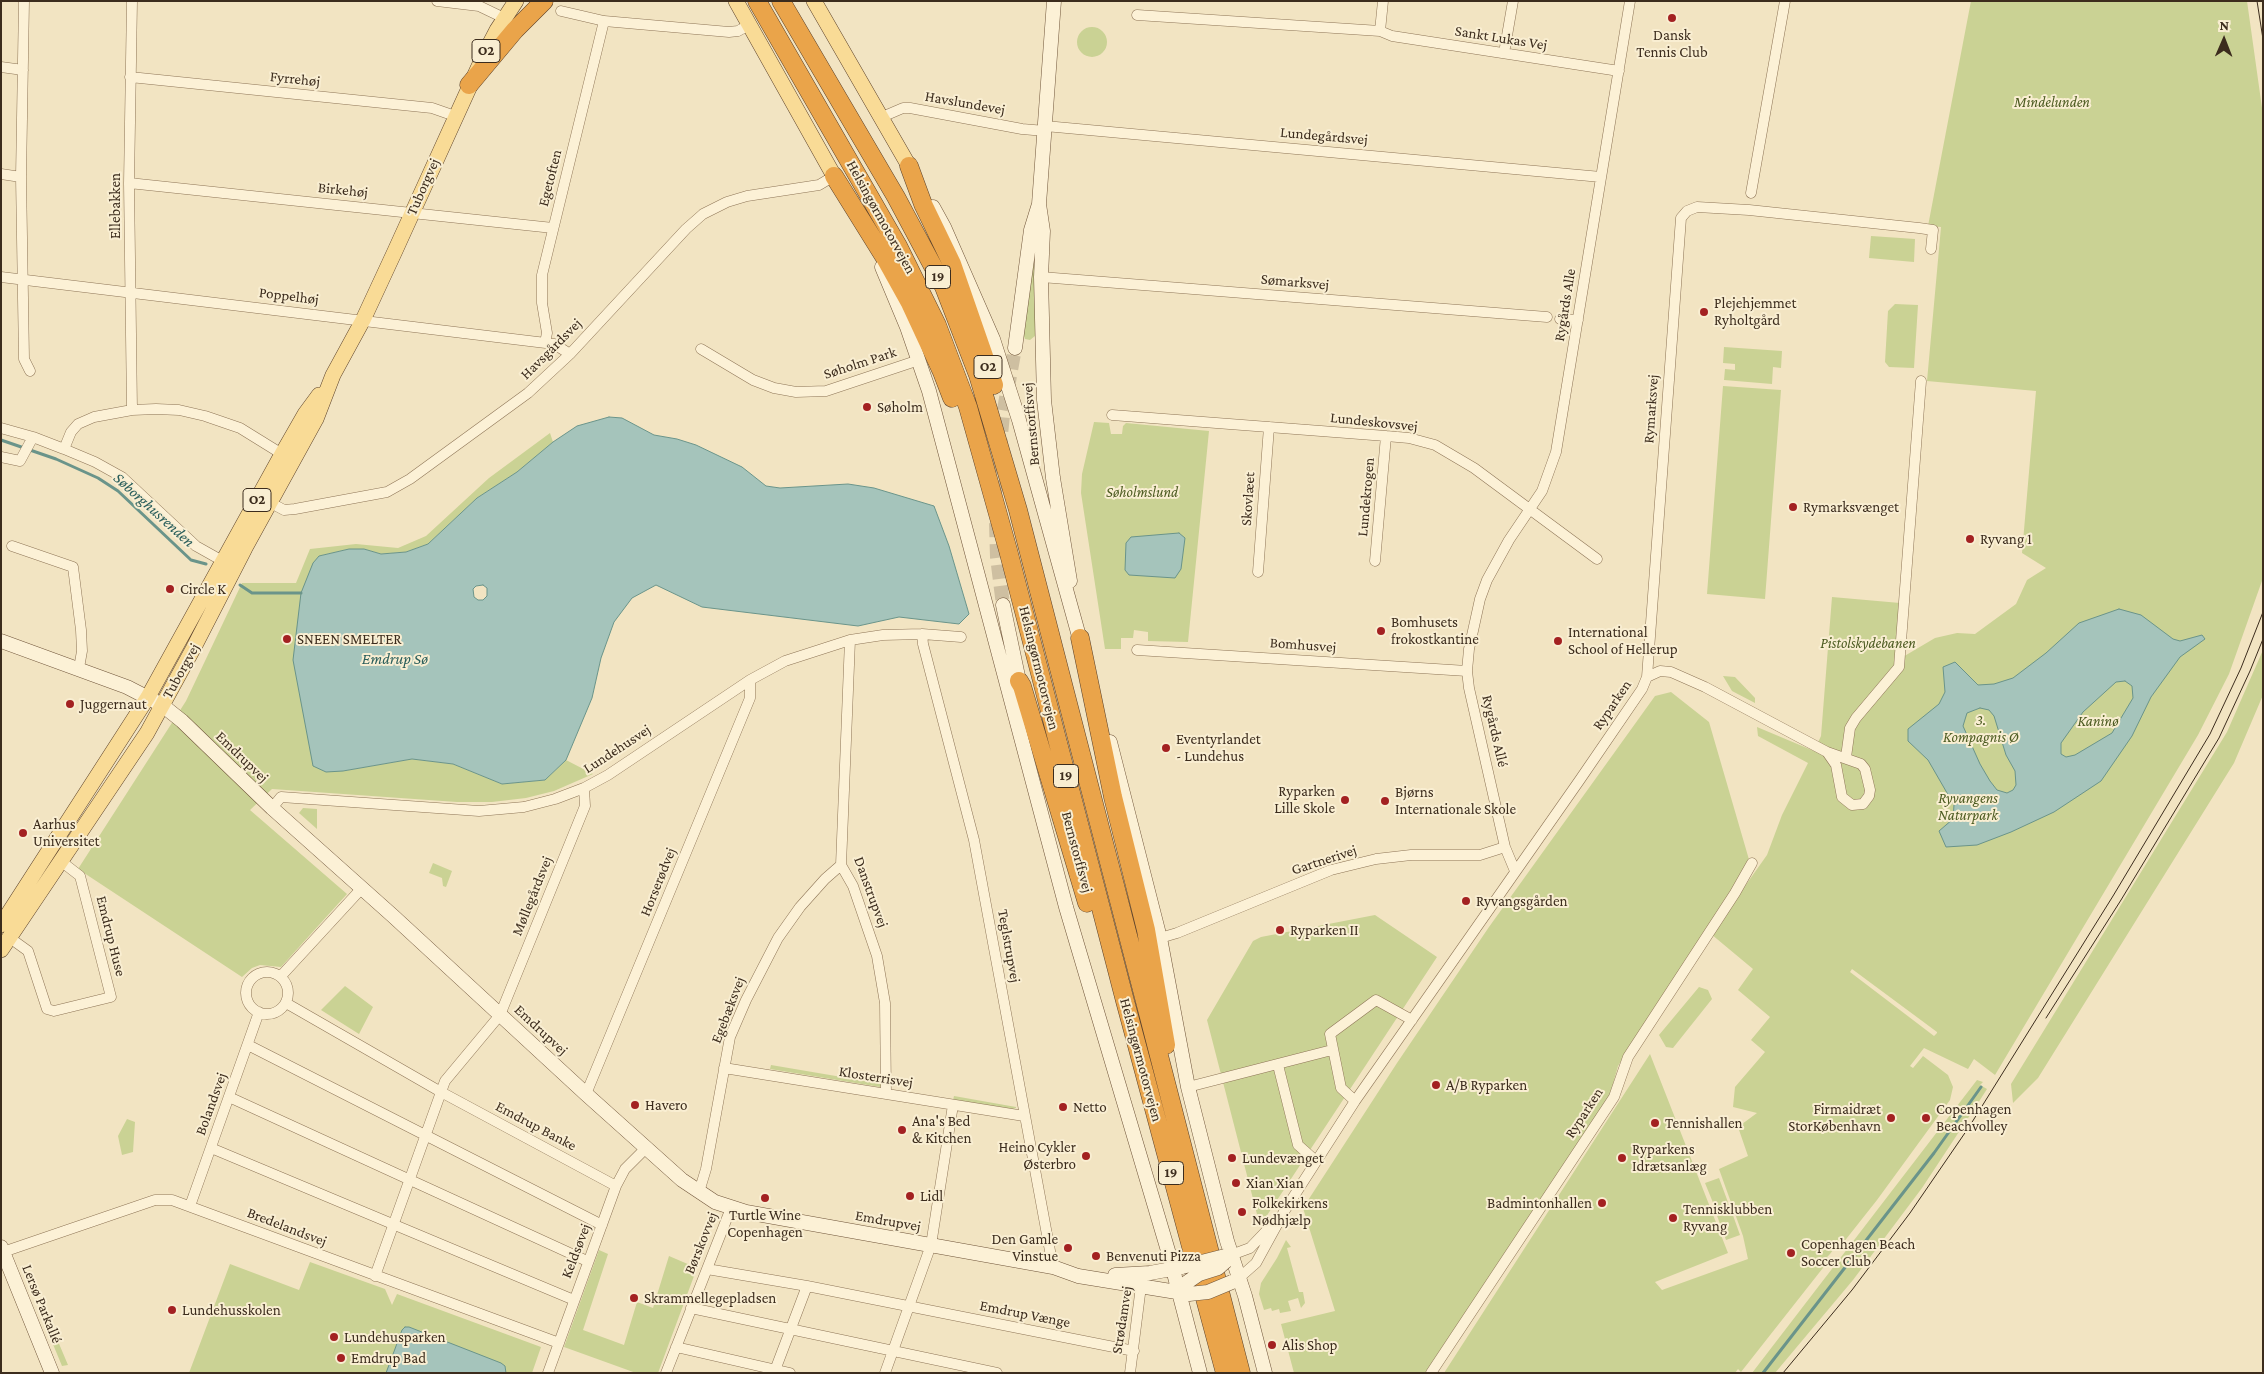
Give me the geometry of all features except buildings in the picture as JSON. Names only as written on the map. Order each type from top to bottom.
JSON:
[{"type":"highway","points":[[469,85],[515,30],[544,1]]},
{"type":"highway","name":"Helsingørmotorvejen","points":[[756,1],[876,206],[926,301],[968,407],[1008,550],[1125,1001],[1216,1346],[1225,1373]]},
{"type":"highway","name":"Helsingørmotorvejen","points":[[781,1],[896,197],[944,287],[984,394],[1036,578],[1242,1373]]},
{"type":"highway","name":"O2","points":[[909,166],[923,204],[952,264],[998,398],[1009,438],[1036,578]]},
{"type":"highway","points":[[834,176],[885,258],[924,330],[942,372],[1008,550]]},
{"type":"highway","points":[[1080,638],[1104,758],[1153,962],[1178,1128]]},
{"type":"highway","points":[[1019,681],[1094,925],[1125,1001]]},
{"type":"highway","points":[[1216,1346],[1217,1373]]},
{"type":"main road","name":"Tuborgvej","points":[[1,950],[6,931],[229,564],[270,502],[316,419],[333,376],[363,320],[469,85],[504,18],[516,1]]},
{"type":"main road","points":[[736,1],[834,176]]},
{"type":"main road","name":"O2","points":[[814,1],[909,166]]},
{"type":"main road","name":"Tuborgvej","points":[[6,931],[62,862],[122,772],[162,705],[282,454],[305,414],[333,376]]},
{"type":"street","points":[[24,1],[21,177],[24,359],[30,372]]},
{"type":"street","name":"Ellebakken","points":[[132,1],[129,183],[132,410]]},
{"type":"street","points":[[437,1],[479,6],[504,18]]},
{"type":"street","name":"Bernstorffsvej","points":[[1015,348],[1031,230],[1039,204],[1054,1]]},
{"type":"street","points":[[1380,31],[1383,1]]},
{"type":"street","points":[[1504,53],[1512,1]]},
{"type":"street","name":"Rygårds Alle","points":[[1481,596],[1509,540],[1542,491],[1556,452],[1630,1]]},
{"type":"street","points":[[1752,194],[1785,1]]},
{"type":"street","points":[[561,11],[604,21],[730,32],[738,31],[749,25]]},
{"type":"street","name":"Sankt Lukas Vej","points":[[1137,15],[1380,31],[1392,36],[1619,71]]},
{"type":"street","name":"Egetoften","points":[[546,343],[547,333],[541,289],[553,228],[604,21]]},
{"type":"street","points":[[1,67],[23,70]]},
{"type":"street","name":"Fyrrehøj","points":[[130,78],[432,108],[455,116]]},
{"type":"street","name":"Havslundevej","points":[[882,117],[904,108],[910,108],[1022,129],[1045,128]]},
{"type":"street","name":"Lundegårdsvej","points":[[1045,128],[1601,177]]},
{"type":"street","points":[[909,166],[944,227],[993,339],[1019,420],[1108,736],[1160,938],[1188,1087],[1227,1257],[1266,1373]]},
{"type":"street","points":[[1,174],[21,177]]},
{"type":"street","points":[[834,176],[880,262],[908,328],[919,360],[939,426],[1066,907],[1117,1078],[1185,1290],[1200,1373]]},
{"type":"street","name":"Havsgårdsvej","points":[[270,502],[284,510],[295,509],[387,492],[410,479],[528,393],[570,354],[686,229],[703,214],[727,202],[747,196],[819,185],[834,176]]},
{"type":"street","name":"Birkehøj","points":[[129,183],[553,228]]},
{"type":"street","name":"Bernstorffsvej","points":[[1039,204],[1043,231],[1042,361],[1048,440],[1080,638]]},
{"type":"street","name":"Rymarksvej","points":[[1647,677],[1681,218],[1687,211],[1697,207],[1749,210],[1919,228],[1933,230],[1931,249]]},
{"type":"street","name":"Poppelhøj","points":[[1,277],[546,343],[558,346],[570,354]]},
{"type":"street","name":"Sømarksvej","points":[[1042,277],[1547,317]]},
{"type":"street","points":[[1560,318],[1578,320]]},
{"type":"street","name":"Søholm Park","points":[[701,350],[753,380],[774,388],[796,392],[826,391],[919,360]]},
{"type":"street","points":[[1846,757],[1850,728],[1856,718],[1899,667],[1921,381]]},
{"type":"street","points":[[64,449],[71,432],[78,424],[94,417],[132,410],[179,410],[205,416],[240,428],[282,454]]},
{"type":"street","name":"Lundeskovsvej","points":[[1112,416],[1386,436],[1409,438],[1435,444],[1474,468],[1596,559]]},
{"type":"street","name":"Skovlæet","points":[[1258,572],[1269,427]]},
{"type":"street","points":[[1,428],[33,437],[64,449],[95,462],[122,477],[196,546],[229,564]]},
{"type":"street","name":"Lundekrogen","points":[[1375,560],[1386,436]]},
{"type":"street","points":[[1,457],[20,461],[33,437]]},
{"type":"street","points":[[12,546],[73,567],[81,630],[82,651],[79,668]]},
{"type":"street","name":"Rygårds Allé","points":[[1481,596],[1472,628],[1467,672],[1505,847],[1515,871]]},
{"type":"street","name":"Bernstorffsvej","points":[[1003,605],[1019,681],[1016,687],[1074,905],[1117,1078]]},
{"type":"street","name":"Lundehusvej","points":[[272,808],[281,797],[479,811],[499,810],[555,799],[584,788],[608,775],[750,680],[785,661],[850,640],[883,635],[922,634],[962,637]]},
{"type":"street","name":"Teglstrupvej","points":[[922,634],[974,840],[1052,1267]]},
{"type":"street","name":"Danstrupvej","points":[[850,640],[841,865],[853,886],[869,927],[877,956],[885,1003],[886,1094]]},
{"type":"street","name":"Emdrupvej","points":[[1,641],[79,668],[162,705],[182,721],[272,808],[586,1094],[699,1192],[731,1208],[1052,1267],[1070,1274],[1142,1286],[1208,1292],[1236,1280]]},
{"type":"street","name":"Bomhusvej","points":[[1137,650],[1467,672]]},
{"type":"street","points":[[1647,677],[1660,671],[1671,672],[1705,687],[1827,752],[1846,757],[1861,764],[1865,768],[1870,790],[1869,796],[1863,804],[1852,805],[1847,803],[1842,797],[1836,765],[1827,752]]},
{"type":"street","name":"Ryparken","points":[[1236,1280],[1256,1263],[1285,1210],[1355,1101],[1642,689],[1647,677]]},
{"type":"street","name":"Horserødvej","points":[[586,1094],[750,698],[750,680]]},
{"type":"street","name":"Møllegårdsvej","points":[[500,1015],[585,806],[584,788]]},
{"type":"street","name":"Gartnerivej","points":[[1160,938],[1177,933],[1331,870],[1376,859],[1411,855],[1480,855],[1505,847]]},
{"type":"street","name":"Emdrup Huse","points":[[6,931],[28,951],[47,1009],[54,1011],[111,997],[80,876],[62,862]]},
{"type":"street","name":"Ryparken","points":[[1431,1373],[1614,1096],[1628,1056],[1735,893],[1752,863]]},
{"type":"street","name":"Egebæksvej","points":[[699,1192],[706,1169],[730,1037],[736,1022],[760,969],[778,938],[800,907],[841,865]]},
{"type":"street","points":[[281,976],[362,888]]},
{"type":"street","points":[[261,972],[275,973],[281,976],[288,989],[286,1003],[274,1013],[259,1012],[248,1002],[246,994],[250,980],[261,972]]},
{"type":"street","points":[[1355,1101],[1341,1088],[1330,1034],[1376,1000],[1412,1020]]},
{"type":"street","name":"Emdrup Banke","points":[[286,1003],[441,1092],[616,1186]]},
{"type":"street","name":"Bolandsvej","points":[[190,1206],[259,1012]]},
{"type":"street","points":[[375,1276],[445,1081],[500,1015]]},
{"type":"street","points":[[248,1045],[602,1225]]},
{"type":"street","points":[[1188,1087],[1332,1050]]},
{"type":"street","points":[[1278,1065],[1298,1145],[1316,1161]]},
{"type":"street","name":"Klosterrisvej","points":[[724,1068],[1024,1116]]},
{"type":"street","points":[[229,1098],[587,1261]]},
{"type":"street","points":[[885,1373],[910,1308],[931,1245],[953,1105]]},
{"type":"street","points":[[211,1148],[574,1300]]},
{"type":"street","name":"Keldsøvej","points":[[548,1373],[587,1261],[616,1186],[625,1169],[646,1148]]},
{"type":"street","name":"Bredelandsvej","points":[[2,1250],[156,1200],[172,1200],[558,1343]]},
{"type":"street","name":"Børskovvej","points":[[666,1373],[731,1208]]},
{"type":"street","name":"Ryparken","points":[[1227,1257],[1250,1248],[1258,1242],[1285,1210]]},
{"type":"street","name":"Lersø Parkallé","points":[[2,1250],[52,1373]]},
{"type":"street","points":[[1185,1290],[1199,1274],[1218,1268],[1227,1257]]},
{"type":"street","name":"Emdrupvej","points":[[1052,1267],[1071,1266],[1118,1275],[1150,1273],[1227,1257]]},
{"type":"street","name":"Emdrup Vænge","points":[[707,1269],[807,1286],[1134,1352]]},
{"type":"street","name":"Strødamvej","points":[[1130,1373],[1142,1286],[1150,1273]]},
{"type":"street","points":[[774,1371],[807,1286]]},
{"type":"street","points":[[691,1308],[997,1373]]},
{"type":"street","points":[[676,1347],[774,1371],[790,1373]]},
{"type":"green space","points":[[1971,1],[2247,1],[2263,115],[2263,578],[2229,674],[2198,735],[1995,1075],[1974,1059],[1968,1069],[1924,1048],[1910,1066],[1913,1068],[1923,1056],[1948,1075],[1953,1087],[1950,1100],[1877,1200],[1843,1243],[1840,1241],[1827,1257],[1830,1259],[1741,1372],[1738,1369],[1735,1373],[1444,1373],[1650,1054],[1728,1253],[1655,1282],[1662,1290],[1748,1259],[1743,1236],[1719,1169],[1748,1156],[1738,1127],[1757,1113],[1733,1107],[1735,1087],[1765,1052],[1751,1040],[1770,1017],[1738,990],[1753,969],[1711,934],[1767,855],[1782,815],[1808,763],[1758,736],[1757,727],[1814,751],[1821,736],[1832,597],[1900,603],[1896,661],[1935,638],[1957,633],[1975,634],[2016,604],[2027,580],[2046,568],[2022,553],[2036,391],[1927,381],[1941,227],[1928,226]],"holes":[[[1852,969],[1937,1032],[1934,1036],[1850,972]]]},
{"type":"green space","points":[[1092,27],[1102,32],[1107,42],[1102,52],[1092,57],[1082,52],[1077,42],[1082,32]]},
{"type":"green space","points":[[1036,231],[1035,336],[1030,340],[1025,339],[1023,334]]},
{"type":"green space","points":[[1871,236],[1915,239],[1914,262],[1869,258]]},
{"type":"green space","points":[[1895,304],[1918,305],[1914,368],[1889,367],[1885,362],[1888,311]]},
{"type":"green space","points":[[1724,347],[1782,351],[1781,368],[1773,367],[1772,384],[1724,380],[1725,369],[1735,370],[1735,364],[1723,363]]},
{"type":"green space","points":[[1723,386],[1781,390],[1765,599],[1707,594]]},
{"type":"green space","name":"Søholmslund","points":[[1094,422],[1109,423],[1111,434],[1122,434],[1123,426],[1126,423],[1209,431],[1188,642],[1148,641],[1148,632],[1134,630],[1133,638],[1121,638],[1121,649],[1105,649],[1081,493],[1082,474]]},
{"type":"green space","points":[[550,433],[553,442],[517,472],[477,498],[428,544],[406,552],[381,554],[364,549],[349,549],[319,556],[343,771],[412,759],[453,764],[502,784],[545,780],[566,760],[593,774],[554,791],[526,798],[492,802],[457,802],[272,789],[250,810],[347,894],[281,967],[260,965],[252,968],[242,977],[78,869],[186,701],[242,583],[296,583],[310,549],[356,544],[398,548],[426,536],[489,478]]},
{"type":"green space","points":[[2263,650],[2263,695],[2234,763],[2038,1078],[2013,1103],[2011,1084],[2227,732]]},
{"type":"green space","points":[[1723,676],[1735,677],[1755,698],[1755,703],[1732,691]]},
{"type":"green space","points":[[1671,692],[1709,722],[1750,863],[1618,1066],[1610,1095],[1425,1373],[1294,1373],[1281,1324],[1335,1311],[1303,1208],[1397,1063],[1489,927],[1655,696]]},
{"type":"green space","points":[[303,808],[317,809],[317,829],[299,813]]},
{"type":"green space","points":[[433,863],[452,871],[446,887],[443,886],[442,878],[429,873]]},
{"type":"green space","points":[[1375,915],[1437,957],[1260,1226],[1207,1020],[1253,941],[1261,937]]},
{"type":"green space","points":[[345,986],[373,1007],[359,1034],[321,1010]]},
{"type":"green space","points":[[1699,987],[1708,990],[1712,999],[1673,1048],[1666,1047],[1659,1035]]},
{"type":"green space","points":[[771,1065],[883,1084],[880,1087],[770,1069]]},
{"type":"green space","points":[[1977,1080],[1983,1082],[1980,1085],[1987,1089],[1922,1188],[1853,1280],[1775,1373],[1752,1373]]},
{"type":"green space","points":[[954,1096],[1016,1107],[1016,1108],[953,1100]]},
{"type":"green space","points":[[127,1119],[135,1122],[133,1152],[122,1155],[118,1136]]},
{"type":"green space","points":[[1719,1178],[1729,1205],[1716,1210],[1705,1183]]},
{"type":"green space","points":[[1730,1207],[1740,1235],[1726,1240],[1716,1213]]},
{"type":"green space","points":[[1286,1240],[1291,1247],[1287,1248],[1299,1292],[1303,1292],[1305,1303],[1301,1308],[1298,1298],[1288,1301],[1291,1311],[1280,1313],[1279,1309],[1272,1311],[1271,1308],[1264,1310],[1259,1294],[1261,1283]]},
{"type":"green space","points":[[599,1250],[608,1254],[583,1330],[624,1345],[637,1302],[653,1308],[669,1256],[697,1268],[658,1373],[636,1373],[564,1347]]},
{"type":"green space","name":"Lundehusparken","points":[[310,1262],[385,1289],[392,1305],[397,1294],[541,1347],[532,1373],[189,1373],[230,1264],[299,1290]]},
{"type":"green space","points":[[49,1320],[68,1365],[62,1366],[45,1325]]},
{"type":"water","name":"Emdrup Sø","points":[[609,417],[622,418],[654,435],[696,445],[742,467],[766,486],[780,488],[848,484],[874,488],[934,506],[949,546],[969,614],[959,624],[899,617],[858,626],[702,607],[656,585],[632,598],[614,622],[601,658],[592,698],[566,760],[545,780],[502,784],[453,764],[412,759],[343,771],[326,772],[313,766],[293,660],[301,593],[313,563],[319,556],[349,549],[364,549],[381,554],[406,552],[428,544],[477,498],[517,472],[553,442],[577,426]],"holes":[[[483,585],[487,588],[487,596],[483,600],[478,600],[474,597],[473,589],[476,586]]]},
{"type":"water","points":[[1179,533],[1185,538],[1181,569],[1175,578],[1129,575],[1125,570],[1126,543],[1131,537]]},
{"type":"water","points":[[2119,609],[2141,615],[2173,639],[2180,641],[2202,635],[2205,639],[2180,657],[2151,697],[2132,736],[2101,781],[2054,812],[2011,832],[1977,845],[1946,847],[1939,831],[1953,819],[1954,805],[1928,760],[1908,741],[1908,729],[1939,704],[1945,692],[1943,667],[1955,662],[1978,685],[1994,684],[2013,678],[2046,653],[2079,623]],"holes":[[[2125,681],[2132,686],[2133,698],[2112,733],[2075,755],[2066,757],[2061,754],[2061,743],[2083,712],[2116,682]],[[1980,708],[1989,710],[1994,716],[2006,755],[2015,771],[2016,785],[2013,790],[2007,793],[1997,790],[1990,781],[1963,726],[1967,713]]]},
{"type":"water","points":[[405,1327],[501,1363],[505,1366],[506,1373],[386,1373],[402,1330]]},
{"type":"waterway","name":"Søborghusrenden","points":[[1,440],[56,459],[98,478],[118,491],[191,560],[206,564]]},
{"type":"waterway","name":"Søborghusrenden","points":[[240,585],[252,593],[301,593]]},
{"type":"waterway","points":[[1763,1373],[1934,1153],[1981,1087]]},
{"type":"tunnel","points":[[995,494],[1003,415],[1015,348]]},
{"type":"tunnel","points":[[996,523],[997,557],[1003,605]]},
{"type":"tram line","points":[[2257,1],[2263,39]]},
{"type":"tram line","points":[[1783,1373],[1852,1290],[1910,1213],[1969,1127],[2113,896],[2210,734],[2241,668],[2263,612]]},
{"type":"tram line","points":[[2046,1018],[2121,900],[2219,738],[2263,639]]},
{"type":"place","name":"Dansk Tennis Club","points":[[1672,18]]},
{"type":"place","name":"Plejehjemmet Ryholtgård","points":[[1704,312]]},
{"type":"place","name":"Søholm","points":[[867,407]]},
{"type":"place","name":"Rymarksvænget","points":[[1793,507]]},
{"type":"place","name":"Ryvang 1","points":[[1970,539]]},
{"type":"place","name":"Circle K","points":[[170,589]]},
{"type":"place","name":"Bomhusets frokostkantine","points":[[1381,631]]},
{"type":"place","name":"SNEEN SMELTER","points":[[287,639]]},
{"type":"place","name":"International School of Hellerup","points":[[1558,641]]},
{"type":"place","name":"Juggernaut","points":[[70,704]]},
{"type":"place","name":"Eventyrlandet - Lundehus","points":[[1166,748]]},
{"type":"place","name":"Ryparken Lille Skole","points":[[1345,800]]},
{"type":"place","name":"Bjørns Internationale Skole","points":[[1385,801]]},
{"type":"place","name":"Aarhus Universitet","points":[[23,833]]},
{"type":"place","name":"Ryvangsgården","points":[[1466,901]]},
{"type":"place","name":"Ryparken II","points":[[1280,930]]},
{"type":"place","name":"A/B Ryparken","points":[[1436,1085]]},
{"type":"place","name":"Havero","points":[[635,1105]]},
{"type":"place","name":"Netto","points":[[1063,1107]]},
{"type":"place","name":"Firmaidræt StorKøbenhavn","points":[[1891,1118]]},
{"type":"place","name":"Copenhagen Beachvolley","points":[[1926,1118]]},
{"type":"place","name":"Tennishallen","points":[[1655,1123]]},
{"type":"place","name":"Ana's Bed & Kitchen","points":[[902,1130]]},
{"type":"place","name":"Heino Cykler Østerbro","points":[[1086,1156]]},
{"type":"place","name":"Lundevænget","points":[[1232,1158]]},
{"type":"place","name":"Ryparkens Idrætsanlæg","points":[[1622,1158]]},
{"type":"place","name":"Xian Xian","points":[[1236,1183]]},
{"type":"place","name":"Lidl","points":[[910,1196]]},
{"type":"place","name":"Turtle Wine Copenhagen","points":[[765,1198]]},
{"type":"place","name":"Badmintonhallen","points":[[1602,1203]]},
{"type":"place","name":"Folkekirkens Nødhjælp","points":[[1242,1212]]},
{"type":"place","name":"Tennisklubben Ryvang","points":[[1673,1218]]},
{"type":"place","name":"Den Gamle Vinstue","points":[[1068,1248]]},
{"type":"place","name":"Copenhagen Beach Soccer Club","points":[[1791,1253]]},
{"type":"place","name":"Benvenuti Pizza","points":[[1096,1256]]},
{"type":"place","name":"Skrammellegepladsen","points":[[634,1298]]},
{"type":"place","name":"Lundehusskolen","points":[[172,1310]]},
{"type":"place","name":"Lundehusparken","points":[[334,1337]]},
{"type":"place","name":"Alis Shop","points":[[1272,1345]]},
{"type":"place","name":"Emdrup Bad","points":[[341,1358]]},
{"type":"park label","name":"Mindelunden","points":[[2052,102]]},
{"type":"park label","name":"Pistolskydebanen","points":[[1868,643]]},
{"type":"park label","name":"Kaninø","points":[[2098,721]]},
{"type":"park label","name":"3. Kompagnis Ø","points":[[1981,728]]},
{"type":"park label","name":"Ryvangens Naturpark","points":[[1968,806]]}]
